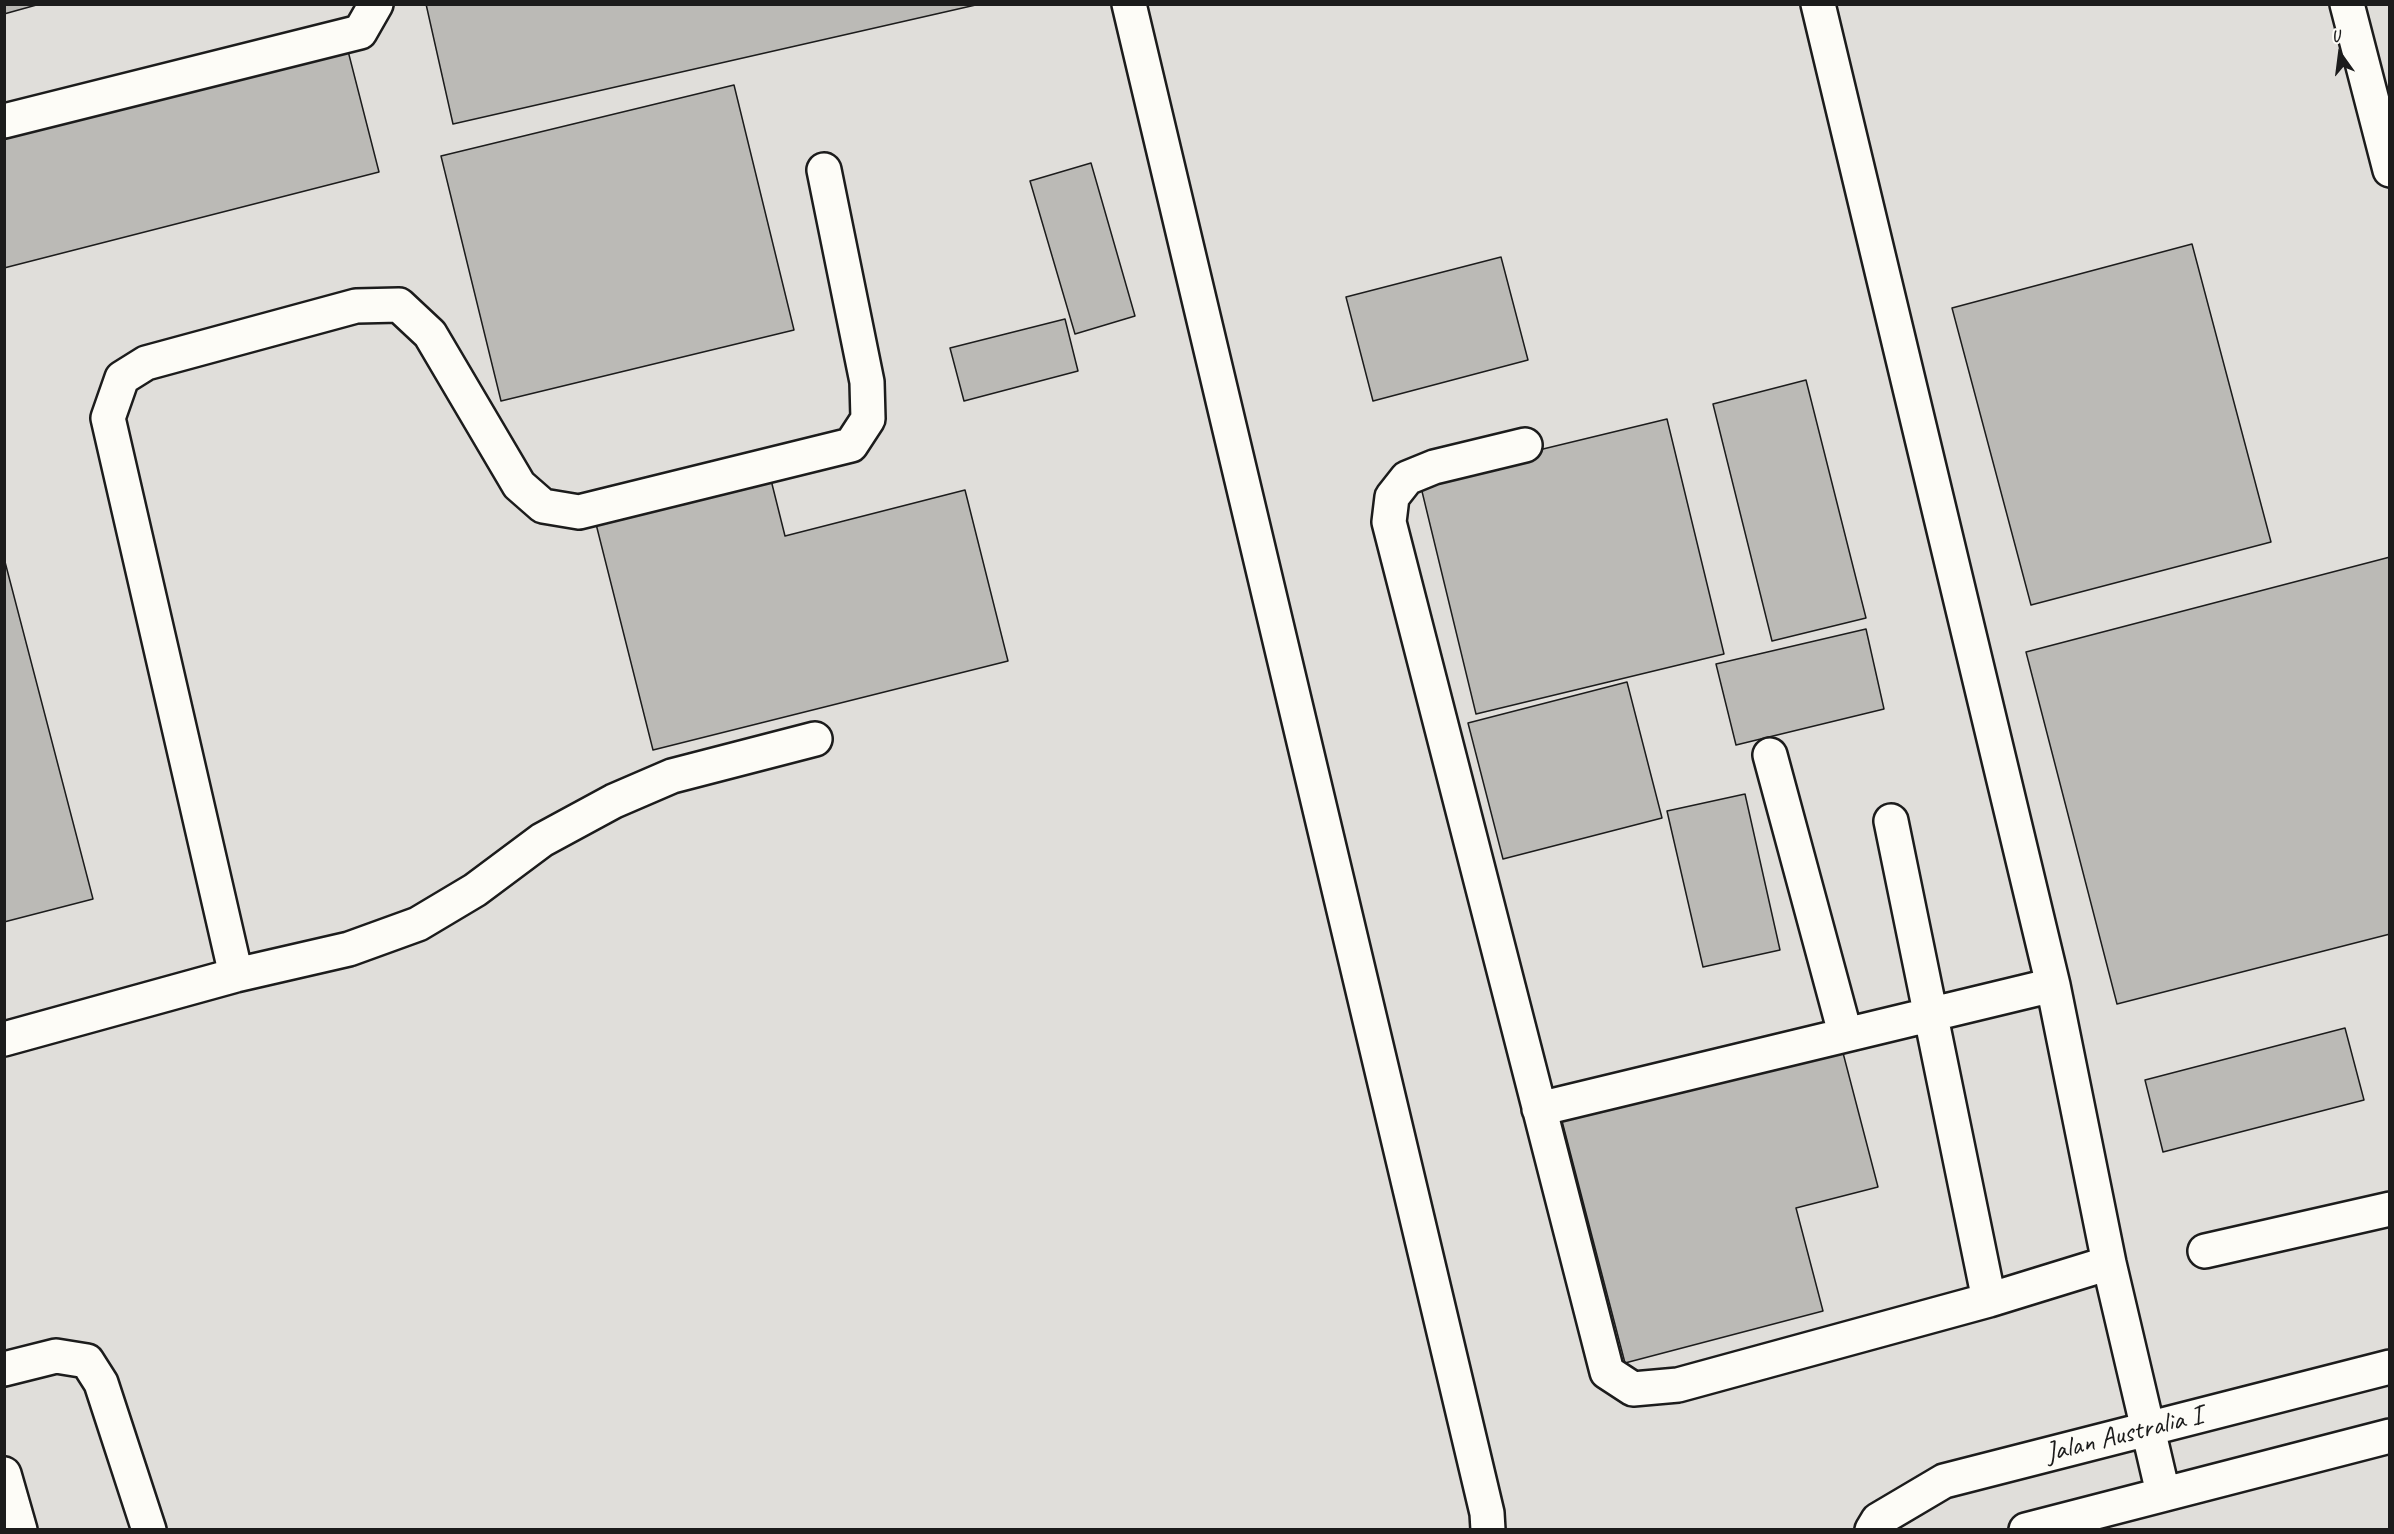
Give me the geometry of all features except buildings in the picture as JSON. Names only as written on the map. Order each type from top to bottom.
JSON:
[{"type":"lane","points":[[4,121],[360,32],[376,4]]},
{"type":"lane","points":[[1129,4],[1484,1502],[1488,1530]]},
{"type":"lane","points":[[1818,4],[2053,985],[2109,1263],[2150,1429],[2163,1493]]},
{"type":"lane","points":[[2347,4],[2390,170]]},
{"type":"lane","points":[[236,975],[108,418],[122,378],[146,363],[356,306],[399,305],[430,334],[519,485],[543,506],[579,512],[850,445],[868,419],[867,382],[824,170]]},
{"type":"lane","points":[[1525,444],[1434,467],[1407,478],[1392,497],[1389,522],[1607,1372],[1633,1389],[1678,1384],[1989,1300],[2109,1263]]},
{"type":"lane","points":[[4,1039],[236,975],[349,950],[418,924],[475,890],[542,840],[614,801],[672,776],[815,739]]},
{"type":"lane","points":[[1770,755],[1845,1033]]},
{"type":"lane","points":[[1891,821],[1989,1300]]},
{"type":"lane","points":[[1539,1109],[1845,1033],[2053,985]]},
{"type":"lane","points":[[2205,1251],[2390,1209]]},
{"type":"lane","points":[[4,1369],[56,1356],[87,1360],[101,1383],[149,1530]]},
{"type":"lane","name":"Jalan Australia I","points":[[1872,1530],[1878,1520],[1944,1481],[2390,1367]]},
{"type":"lane","points":[[2026,1530],[2390,1436]]},
{"type":"lane","points":[[4,1474],[20,1530]]},
{"type":"shaded area","points":[[5,5],[2389,5],[2389,1529],[5,1530]]}]
